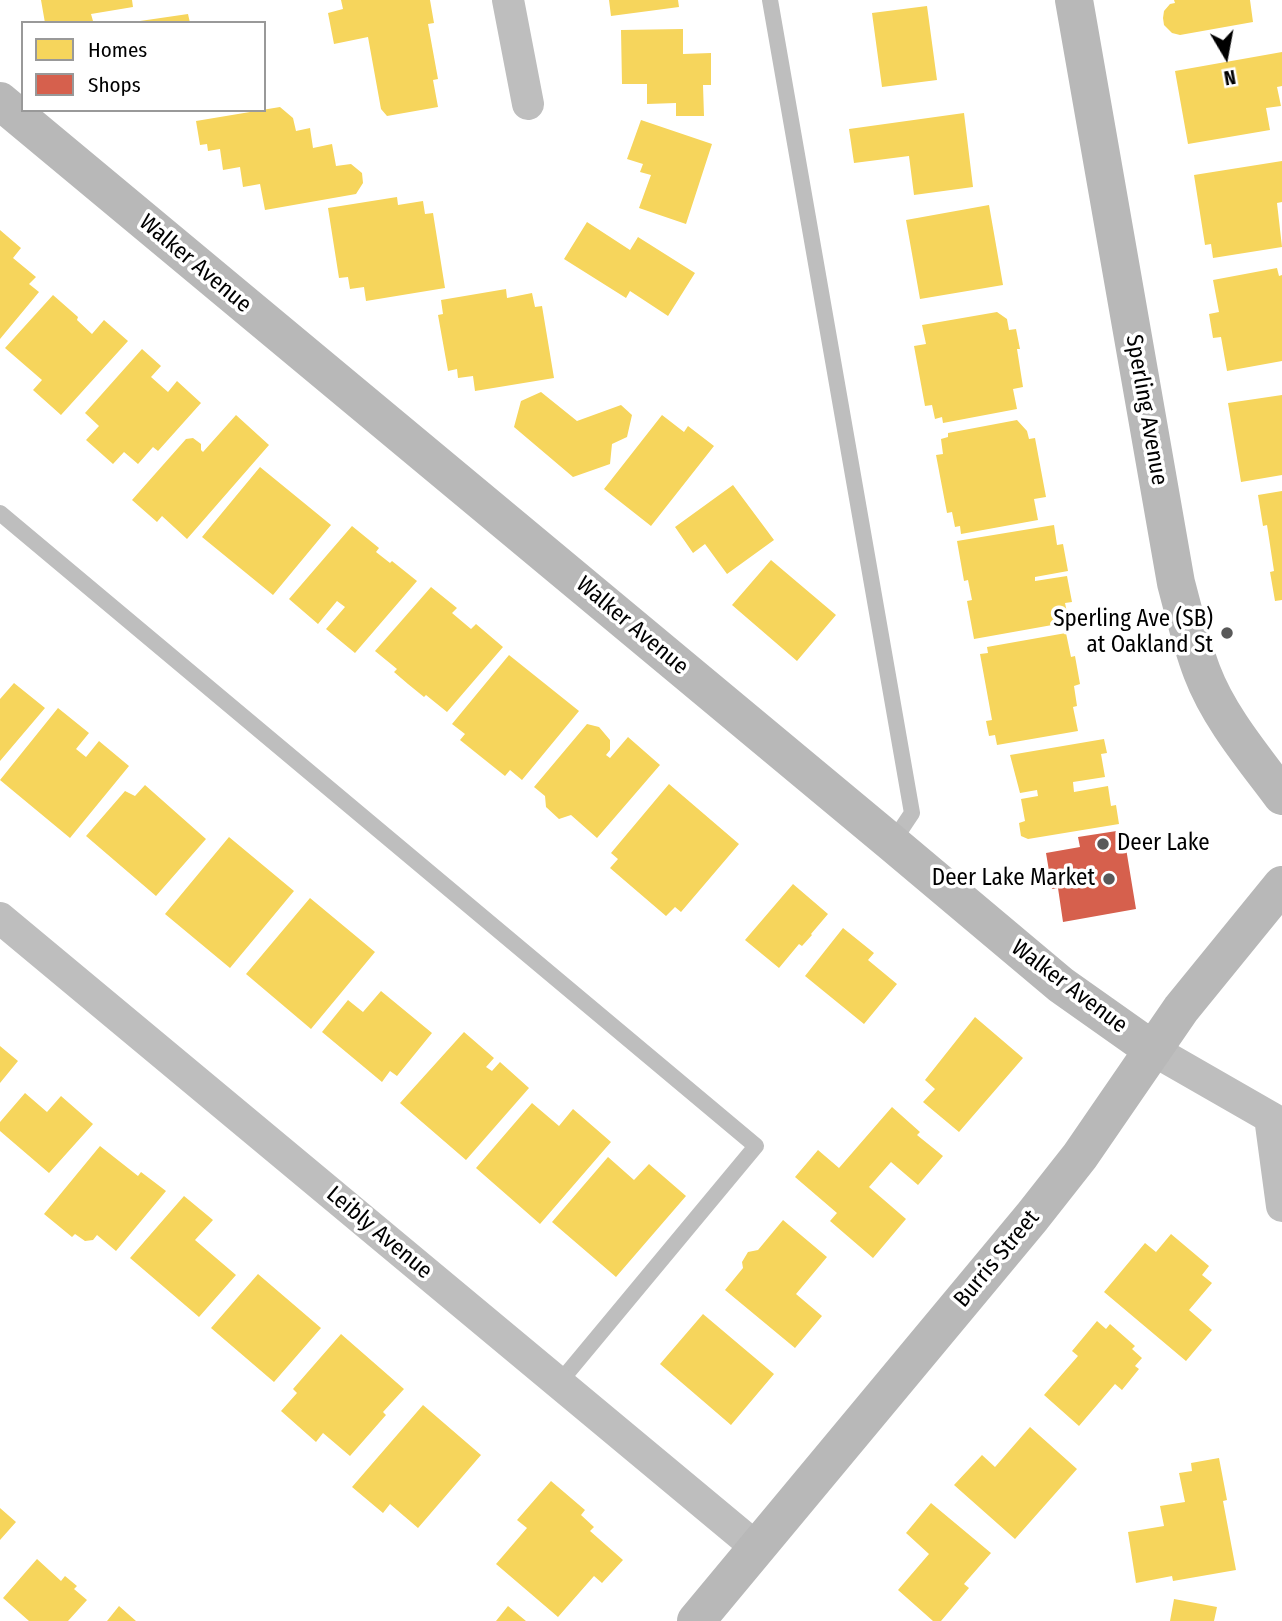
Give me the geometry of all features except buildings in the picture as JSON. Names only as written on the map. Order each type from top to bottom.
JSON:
[{"type":"street","points":[[509,0],[528,104]]},
{"type":"street","name":"Sperling Avenue","points":[[1074,0],[1176,583],[1202,673],[1218,705],[1282,796]]},
{"type":"street","name":"Walker Avenue","points":[[0,101],[1061,985],[1153,1050],[1276,1121]]},
{"type":"street","name":"Burris Street","points":[[696,1621],[1032,1217],[1080,1156],[1187,1002],[1282,885]]},
{"type":"street","name":"Leibly Avenue","points":[[0,918],[757,1548]]},
{"type":"street","points":[[1276,1121],[1282,1206]]},
{"type":"lane","points":[[770,0],[912,813],[892,843]]},
{"type":"lane","points":[[0,513],[756,1146],[559,1383]]},
{"type":"place","name":"Sperling Ave (SB) at Oakland St","points":[[1227,633]]},
{"type":"place","name":"Deer Lake","points":[[1103,844]]},
{"type":"place","name":"Deer Lake Market","points":[[1109,879]]}]
